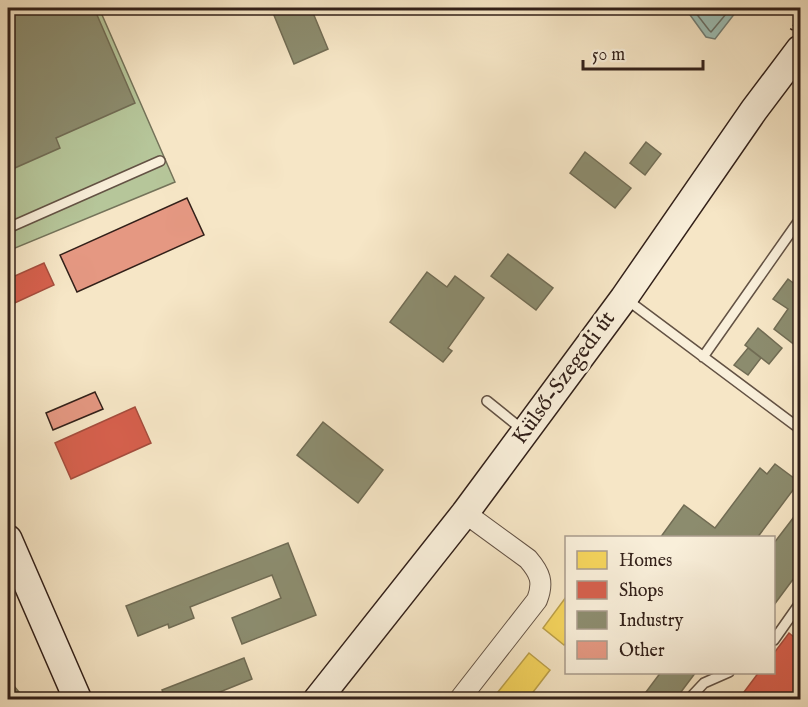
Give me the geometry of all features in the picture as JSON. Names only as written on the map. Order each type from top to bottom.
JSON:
[{"type":"street","name":"Külső-Szegedi út","points":[[317,699],[465,513],[624,297],[754,110],[801,49]]},
{"type":"street","points":[[459,699],[537,600],[541,591],[540,577],[528,559],[465,513]]},
{"type":"street","points":[[8,539],[78,699]]},
{"type":"lane","points":[[8,228],[160,161]]},
{"type":"lane","points":[[703,357],[801,219]]},
{"type":"lane","points":[[624,297],[801,429]]},
{"type":"lane","points":[[487,401],[525,431]]},
{"type":"lane","points":[[775,639],[797,614],[801,603]]},
{"type":"lane","points":[[688,699],[704,683],[724,674]]},
{"type":"green space","points":[[8,8],[99,8],[175,182],[8,251]]},
{"type":"water","points":[[685,8],[739,8],[715,39],[706,37]]},
{"type":"building: Homes","points":[[565,598],[565,644],[543,628]]},
{"type":"building: Homes","points":[[529,653],[550,670],[527,700],[508,700],[498,692]]},
{"type":"building: Shops","points":[[44,263],[54,285],[8,306],[8,279]]},
{"type":"building: Shops","points":[[135,407],[151,443],[71,479],[55,443]]},
{"type":"building: Shops","points":[[789,633],[800,642],[800,700],[738,700],[758,674],[775,674],[775,652]]},
{"type":"building: Industry","points":[[8,8],[94,8],[135,103],[56,138],[60,148],[8,171]]},
{"type":"building: Industry","points":[[271,8],[311,8],[328,49],[294,64]]},
{"type":"building: Industry","points":[[646,142],[661,154],[645,175],[630,163]]},
{"type":"building: Industry","points":[[585,152],[631,188],[615,208],[570,173]]},
{"type":"building: Industry","points":[[508,254],[553,288],[536,310],[491,276]]},
{"type":"building: Industry","points":[[427,272],[447,287],[455,276],[484,298],[448,348],[452,351],[443,362],[390,322]]},
{"type":"building: Industry","points":[[788,279],[800,288],[800,349],[774,329],[788,309],[773,299]]},
{"type":"building: Industry","points":[[758,328],[782,348],[769,364],[745,345]]},
{"type":"building: Industry","points":[[748,348],[761,358],[748,375],[734,365]]},
{"type":"building: Industry","points":[[323,422],[383,470],[358,503],[297,455]]},
{"type":"building: Industry","points":[[775,464],[799,482],[758,536],[661,536],[684,505],[715,528],[760,468],[767,474]]},
{"type":"building: Industry","points":[[797,513],[800,516],[800,570],[775,604],[775,542]]},
{"type":"building: Industry","points":[[288,543],[316,615],[242,644],[232,618],[281,598],[272,575],[190,607],[194,618],[169,628],[168,624],[138,636],[126,606]]},
{"type":"building: Industry","points":[[244,658],[252,679],[200,700],[166,700],[162,690]]},
{"type":"building: Industry","points":[[660,674],[694,674],[675,700],[640,700]]},
{"type":"building: Industry","points":[[8,679],[19,692],[11,700],[8,700]]},
{"type":"building: Other","points":[[187,198],[204,235],[77,292],[60,255]]},
{"type":"building: Other","points":[[95,392],[103,409],[53,430],[46,413]]}]
